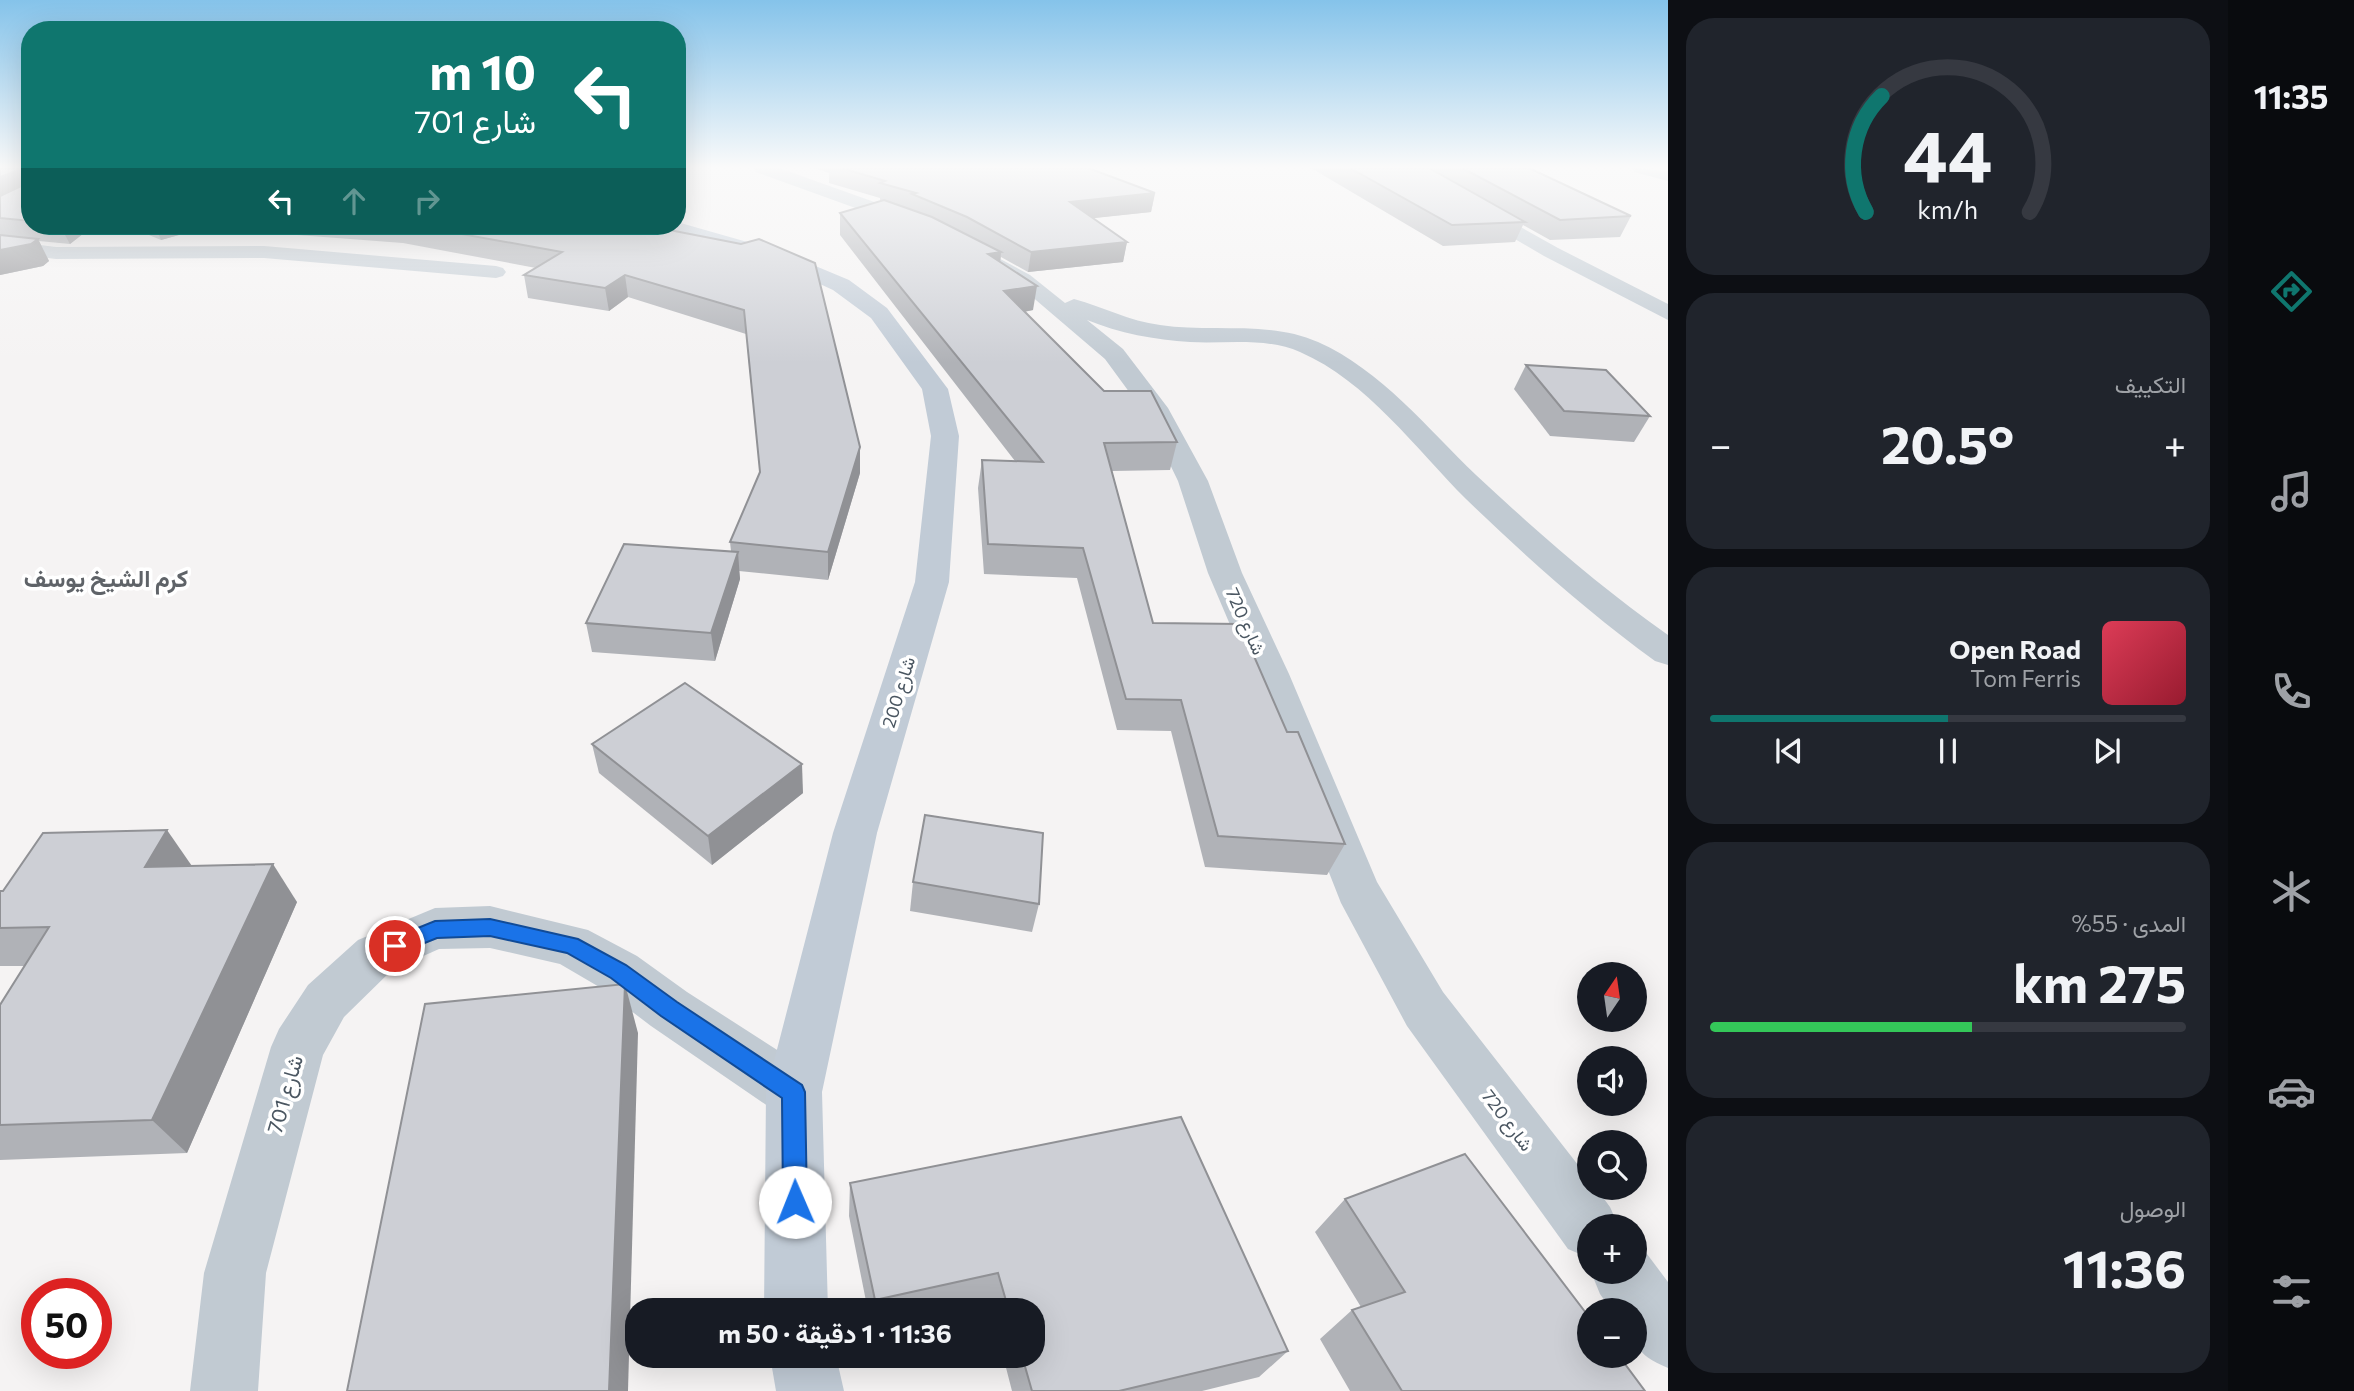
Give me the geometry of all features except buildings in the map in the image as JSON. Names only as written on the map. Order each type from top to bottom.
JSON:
[{"type":"main road","name":"شارع 200","points":[[693,233],[775,256],[841,285],[879,313],[935,389],[945,436],[933,582],[855,833],[794,1092],[796,1298]]},
{"type":"main road","points":[[805,1368],[810,1391]]},
{"type":"street","name":"شارع 720","points":[[936,233],[956,241],[1023,279],[1114,354],[1159,414],[1193,481],[1225,573],[1270,674],[1357,888],[1425,1009],[1579,1214]]},
{"type":"street","points":[[1516,233],[1668,313]]},
{"type":"street","points":[[0,246],[56,253],[264,252],[496,272]]},
{"type":"street","points":[[1023,279],[1092,315],[1130,327],[1191,335],[1273,337],[1309,347],[1333,359],[1389,406],[1566,575],[1668,653]]},
{"type":"street","name":"شارع 701","points":[[224,1391],[235,1273],[298,1047],[326,1001],[375,955],[435,929],[490,927],[571,945],[619,972],[669,1009],[794,1092]]},
{"type":"street","points":[[1631,1284],[1668,1335]]},
{"type":"district","name":"كرم الشيخ يوسف","points":[[106,577]]},
{"type":"route","points":[[395,946],[435,929],[490,927],[571,945],[619,972],[669,1009],[794,1092],[795,1202]]}]
